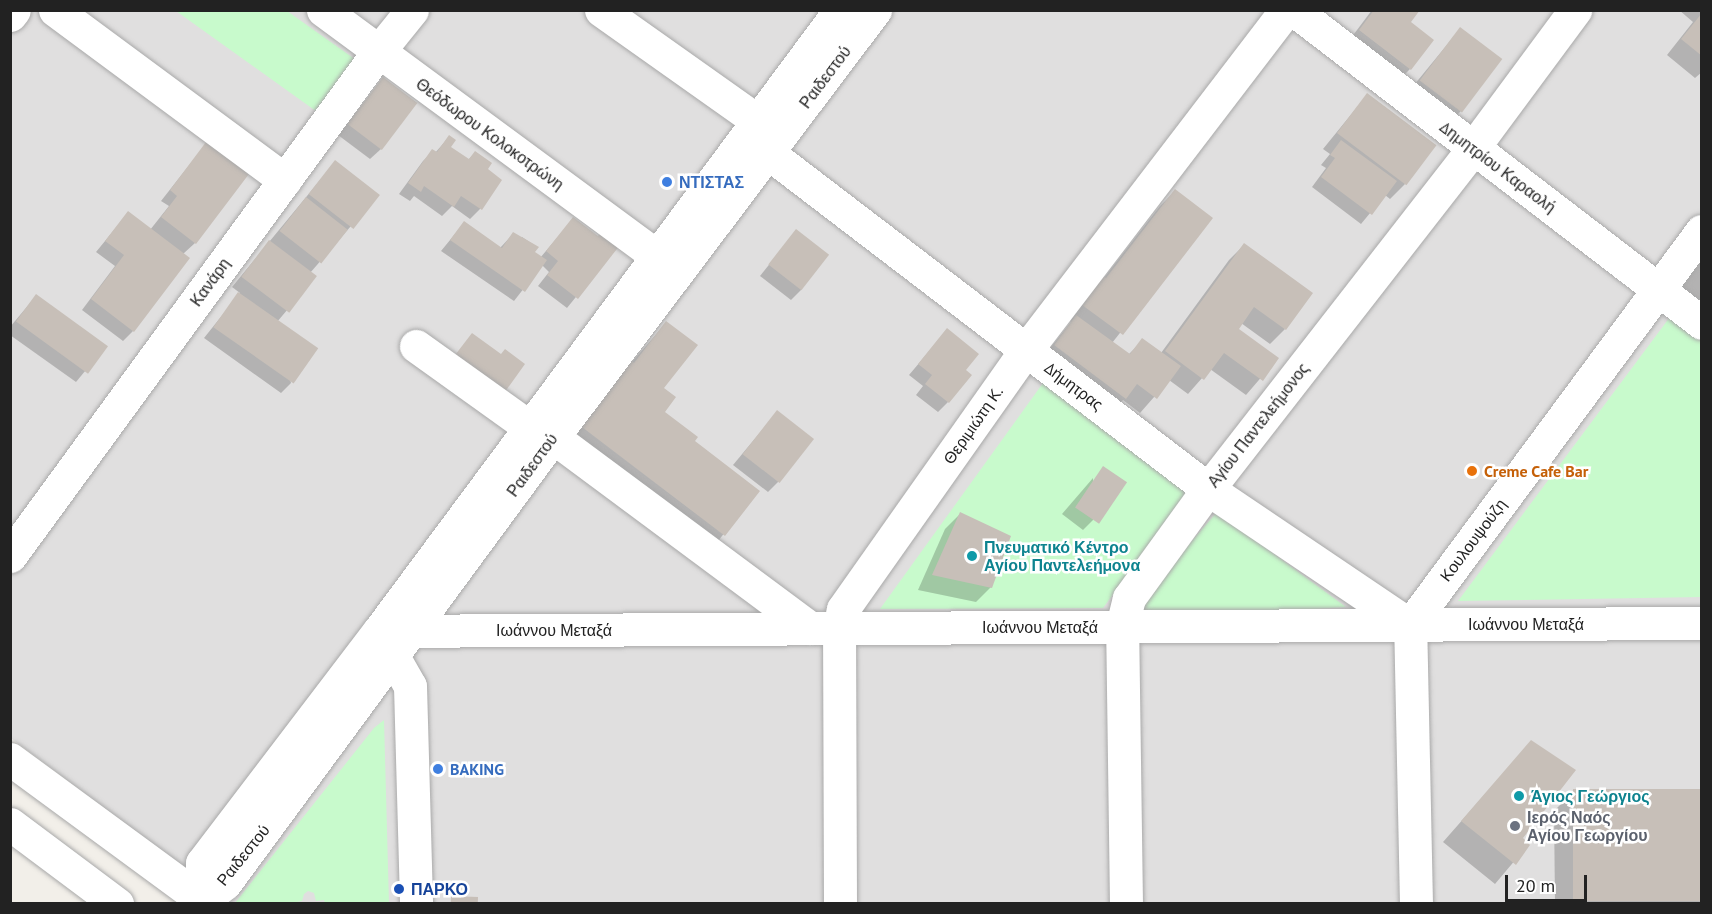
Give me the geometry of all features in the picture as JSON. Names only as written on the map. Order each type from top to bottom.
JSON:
[{"type":"street","points":[[10,15],[14,10]]},
{"type":"street","points":[[55,10],[285,180]]},
{"type":"street","name":"Θεόδωρου Κολοκοτρώνη","points":[[323,10],[657,256]]},
{"type":"street","name":"Κανάρη","points":[[10,556],[378,52],[412,10]]},
{"type":"street","name":"Δήμητρας","points":[[601,10],[1026,350],[1208,489],[1410,625]]},
{"type":"street","name":"Ραιδεστού","points":[[201,902],[225,883],[541,432],[758,136],[840,10]]},
{"type":"street","name":"Ραιδεστού","points":[[541,432],[657,256],[758,136],[875,10]]},
{"type":"street","name":"Θεριμιώτη Κ.","points":[[840,903],[825,628],[843,609],[1026,350],[1286,10]]},
{"type":"street","name":"Δημητρίου Καραολή","points":[[1294,10],[1701,323]]},
{"type":"street","name":"Αγίου Παντελεήμονος","points":[[1126,903],[1122,626],[1129,597],[1208,489],[1473,148],[1575,10]]},
{"type":"street","name":"Κουλουψούζη","points":[[1410,625],[1701,231]]},
{"type":"street","points":[[416,346],[825,628]]},
{"type":"street","name":"Ιωάννου Μεταξά","points":[[394,639],[825,628],[1701,623]]},
{"type":"street","points":[[1410,625],[1416,903]]},
{"type":"street","points":[[394,639],[410,686],[416,903]]},
{"type":"street","points":[[10,759],[201,902]]},
{"type":"street","points":[[10,824],[117,903]]},
{"type":"shaded area","points":[[10,11],[1701,11],[1701,903],[222,903],[177,863],[11,738]]},
{"type":"green space","points":[[176,11],[287,11],[359,62],[320,114]]},
{"type":"green space","points":[[1670,317],[1701,341],[1701,597],[1458,601]]},
{"type":"green space","points":[[1043,383],[1191,490],[1103,608],[880,609]]},
{"type":"green space","points":[[1217,512],[1346,607],[1141,620],[1148,591]]},
{"type":"green space","points":[[384,720],[389,903],[325,903],[324,900],[316,901],[314,893],[308,891],[304,894],[302,901],[292,903],[235,903],[374,728]]},
{"type":"building","points":[[1374,10],[1420,10],[1411,22],[1434,40],[1411,70],[1359,30]]},
{"type":"building","points":[[1702,13],[1702,56],[1681,39]]},
{"type":"building","points":[[1460,27],[1502,59],[1462,112],[1420,81]]},
{"type":"building","points":[[383,77],[417,103],[382,150],[347,124]]},
{"type":"building","points":[[1367,93],[1436,145],[1406,185],[1337,133]]},
{"type":"building","points":[[449,135],[456,140],[451,147],[469,159],[475,151],[492,163],[488,169],[502,180],[482,210],[461,196],[454,207],[424,186],[421,192],[408,183],[432,149],[437,152]]},
{"type":"building","points":[[209,138],[252,170],[196,244],[161,217],[177,196],[170,190]]},
{"type":"building","points":[[1341,140],[1397,181],[1372,215],[1321,177],[1335,158],[1330,155]]},
{"type":"building","points":[[335,160],[380,195],[353,229],[309,194]]},
{"type":"building","points":[[1175,189],[1213,218],[1123,335],[1078,302],[1100,273],[1106,278]]},
{"type":"building","points":[[306,197],[348,230],[321,264],[280,231]]},
{"type":"building","points":[[128,211],[190,258],[134,332],[91,299],[124,255],[105,241]]},
{"type":"building","points":[[573,217],[598,236],[602,231],[620,245],[578,299],[547,275],[558,261],[546,251]]},
{"type":"building","points":[[464,221],[502,248],[513,232],[539,247],[535,252],[547,260],[525,292],[450,240]]},
{"type":"building","points":[[796,229],[829,255],[801,290],[768,264]]},
{"type":"building","points":[[269,240],[317,276],[289,313],[241,277]]},
{"type":"building","points":[[1244,243],[1313,293],[1286,330],[1254,307],[1239,329],[1279,358],[1263,381],[1224,353],[1204,380],[1165,351]]},
{"type":"building","points":[[238,292],[318,348],[294,383],[213,327]]},
{"type":"building","points":[[36,294],[108,346],[88,374],[16,322]]},
{"type":"building","points":[[1076,315],[1130,354],[1142,338],[1181,366],[1157,399],[1137,384],[1126,399],[1054,345]]},
{"type":"building","points":[[666,321],[698,345],[664,388],[676,397],[665,412],[698,437],[695,441],[760,491],[725,536],[578,424],[628,359],[634,363]]},
{"type":"building","points":[[947,328],[979,354],[966,370],[972,375],[949,403],[925,384],[932,375],[918,364]]},
{"type":"building","points":[[472,333],[501,354],[505,349],[525,364],[502,396],[452,359]]},
{"type":"building","points":[[777,410],[814,439],[780,483],[743,454]]},
{"type":"building","points":[[1103,466],[1127,482],[1099,524],[1075,507]]},
{"type":"building","name":"Πνευματικό Κέντρο Αγίου Παντελεήμονα","points":[[960,512],[1011,536],[992,588],[932,575]]},
{"type":"building","name":"Άγιος Γεώργιος","points":[[1531,740],[1576,770],[1523,838],[1530,845],[1516,865],[1461,821]]},
{"type":"building","points":[[1573,789],[1702,789],[1702,901],[1573,901]]},
{"type":"building","points":[[451,896],[478,897],[478,904],[451,904]]},
{"type":"place","name":"ΝΤΙΣΤΑΣ","points":[[667,182]]},
{"type":"place","name":"Creme Cafe Bar","points":[[1472,471]]},
{"type":"place","name":"Πνευματικό Κέντρο Αγίου Παντελεήμονα","points":[[972,556]]},
{"type":"place","name":"BAKING","points":[[438,769]]},
{"type":"place","name":"Άγιος Γεώργιος","points":[[1519,796]]},
{"type":"place","name":"Ιερός Ναός Αγίου Γεωργίου","points":[[1515,826]]},
{"type":"place","name":"ΠΑΡΚΟ","points":[[399,889]]}]
